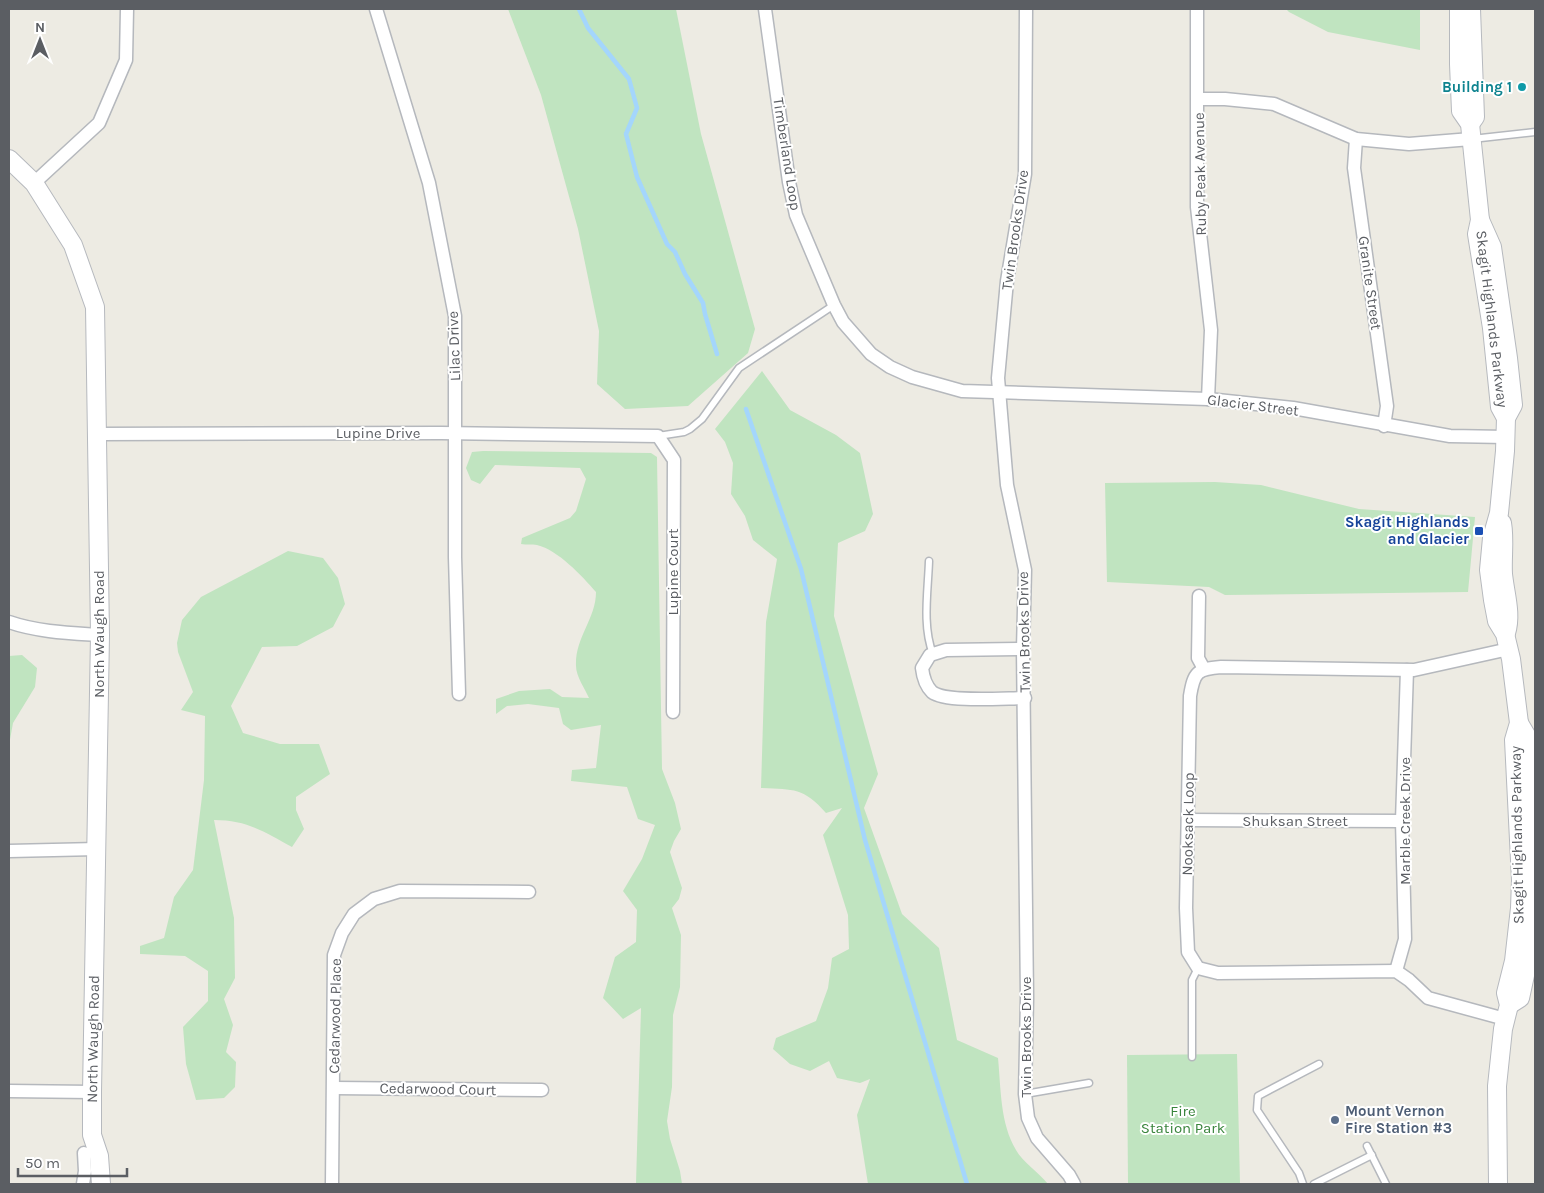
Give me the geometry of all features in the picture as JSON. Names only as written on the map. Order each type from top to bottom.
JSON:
[{"type":"street","points":[[34,182],[99,122],[126,60],[127,9]]},
{"type":"street","name":"Lilac Drive","points":[[376,9],[429,184],[455,316],[455,557],[459,694]]},
{"type":"street","name":"Timberland Loop","points":[[765,9],[789,182],[796,214],[843,322],[871,354],[912,377],[962,391],[999,391]]},
{"type":"street","name":"Twin Brooks Drive","points":[[1026,9],[1025,174],[1006,290],[998,378],[1007,484],[1024,570],[1023,649],[1027,998],[1025,1094],[1028,1118],[1037,1138],[1069,1175],[1074,1184]]},
{"type":"street","name":"Ruby Peak Avenue","points":[[1197,9],[1197,207],[1212,330],[1208,399]]},
{"type":"street","name":"Skagit Highlands Parkway","points":[[1459,9],[1461,111],[1470,132],[1480,220],[1477,234],[1492,328],[1500,407],[1506,418],[1499,513],[1504,534],[1503,573],[1509,623],[1507,642],[1519,723],[1529,740],[1534,861],[1532,943],[1520,998],[1507,1012],[1497,1086],[1498,1184]]},
{"type":"street","name":"Skagit Highlands Parkway","points":[[1470,132],[1475,117],[1472,9]]},
{"type":"street","points":[[1198,100],[1224,98],[1274,104],[1356,139],[1409,144],[1470,132]]},
{"type":"street","name":"Granite Street","points":[[1356,139],[1354,168],[1387,406],[1384,426]]},
{"type":"street","name":"North Waugh Road","points":[[9,159],[34,182],[73,245],[95,307],[100,635],[92,1135],[99,1156],[101,1184]]},
{"type":"street","name":"Glacier Street","points":[[999,391],[1208,399],[1293,408],[1384,426],[1450,436],[1506,437]]},
{"type":"street","name":"Lupine Drive","points":[[98,434],[456,433],[658,436]]},
{"type":"street","name":"Lupine Court","points":[[658,436],[674,460],[672,712]]},
{"type":"street","points":[[1199,596],[1198,658],[1204,668],[1414,670],[1507,642]]},
{"type":"street","points":[[9,622],[49,632],[100,635]]},
{"type":"street","points":[[1023,649],[946,650],[930,656],[922,668],[923,681],[933,693],[950,698],[1024,698]]},
{"type":"street","name":"Nooksack Loop","points":[[1198,968],[1188,952],[1186,908],[1190,696],[1193,680],[1204,668]]},
{"type":"street","name":"Marble Creek Drive","points":[[1396,971],[1405,939],[1402,821],[1407,670]]},
{"type":"street","name":"Shuksan Street","points":[[1188,820],[1402,821]]},
{"type":"street","points":[[9,851],[97,849]]},
{"type":"street","name":"Cedarwood Place","points":[[332,1184],[334,955],[342,933],[354,914],[374,900],[400,891],[529,892]]},
{"type":"street","points":[[1198,968],[1218,972],[1396,971],[1409,980],[1428,998],[1507,1012]]},
{"type":"street","name":"Cedarwood Court","points":[[334,1088],[542,1090]]},
{"type":"street","points":[[9,1091],[92,1092]]},
{"type":"street","name":"North Waugh Road","points":[[83,1184],[86,1171],[84,1153],[92,1135]]},
{"type":"lane","points":[[1470,132],[1535,132]]},
{"type":"lane","points":[[658,436],[684,432],[690,429],[702,420],[739,368],[834,305]]},
{"type":"lane","points":[[929,562],[927,625],[929,644],[933,654]]},
{"type":"lane","points":[[1192,1057],[1192,980],[1198,968]]},
{"type":"lane","points":[[1303,1184],[1299,1173],[1257,1110],[1258,1096],[1319,1064]]},
{"type":"lane","points":[[1025,1094],[1089,1082]]},
{"type":"lane","points":[[1367,1146],[1386,1184]]},
{"type":"lane","points":[[1314,1184],[1372,1155]]},
{"type":"green space","points":[[508,9],[676,9],[701,134],[755,329],[748,353],[688,406],[625,409],[597,384],[599,331],[578,229],[541,95]]},
{"type":"green space","points":[[1286,9],[1420,9],[1420,50],[1328,32]]},
{"type":"green space","points":[[762,371],[790,410],[836,435],[860,453],[873,514],[865,531],[838,543],[834,616],[878,774],[864,808],[902,914],[939,948],[957,1040],[998,1058],[1002,1106],[1011,1140],[1022,1158],[1048,1184],[868,1184],[857,1115],[870,1079],[860,1083],[837,1078],[829,1061],[810,1071],[790,1064],[773,1049],[776,1038],[816,1021],[828,988],[832,958],[849,949],[848,915],[823,835],[842,808],[826,813],[811,798],[804,794],[790,790],[761,788],[766,622],[777,559],[753,540],[745,516],[731,494],[733,463],[725,442],[715,429]]},
{"type":"green space","points":[[472,452],[651,453],[657,457],[662,769],[675,803],[681,829],[670,852],[682,888],[679,899],[672,908],[681,935],[680,987],[673,1015],[672,1087],[667,1121],[682,1184],[636,1184],[641,1008],[623,1019],[603,998],[615,957],[636,942],[637,910],[623,891],[642,859],[655,825],[638,819],[627,787],[571,781],[572,770],[596,768],[601,725],[571,730],[563,724],[559,708],[528,704],[507,706],[496,714],[496,699],[519,691],[550,689],[562,697],[589,698],[577,674],[576,666],[579,646],[593,611],[596,592],[577,571],[553,552],[537,545],[521,544],[522,538],[570,518],[576,511],[586,479],[580,468],[495,465],[480,484],[471,480],[466,468]]},
{"type":"green space","points":[[1215,482],[1261,485],[1359,509],[1475,517],[1468,592],[1225,595],[1209,587],[1107,582],[1105,483]]},
{"type":"green space","points":[[288,551],[323,558],[338,578],[345,604],[333,627],[297,646],[262,647],[231,706],[243,733],[280,744],[319,744],[330,774],[296,797],[296,810],[304,829],[292,847],[255,828],[236,822],[214,820],[234,918],[235,978],[224,999],[233,1025],[226,1052],[236,1062],[235,1087],[224,1098],[196,1100],[186,1064],[183,1027],[208,1001],[208,971],[185,956],[140,954],[140,946],[164,938],[174,897],[193,870],[204,780],[205,716],[181,710],[193,692],[178,652],[177,643],[182,620],[201,597]]},
{"type":"green space","points":[[22,655],[37,668],[35,687],[13,723],[9,745],[9,656]]},
{"type":"green space","name":"Fire Station Park","points":[[1237,1054],[1240,1184],[1128,1184],[1127,1055]]},
{"type":"waterway","points":[[579,9],[588,28],[629,79],[637,108],[626,134],[637,177],[667,244],[675,252],[685,274],[703,303],[717,354]]},
{"type":"waterway","points":[[746,409],[801,569],[865,840],[967,1184]]},
{"type":"place","name":"Building 1","points":[[1522,87]]},
{"type":"place","name":"Skagit Highlands and Glacier","points":[[1479,531]]},
{"type":"place","name":"Mount Vernon Fire Station #3","points":[[1335,1120]]}]
